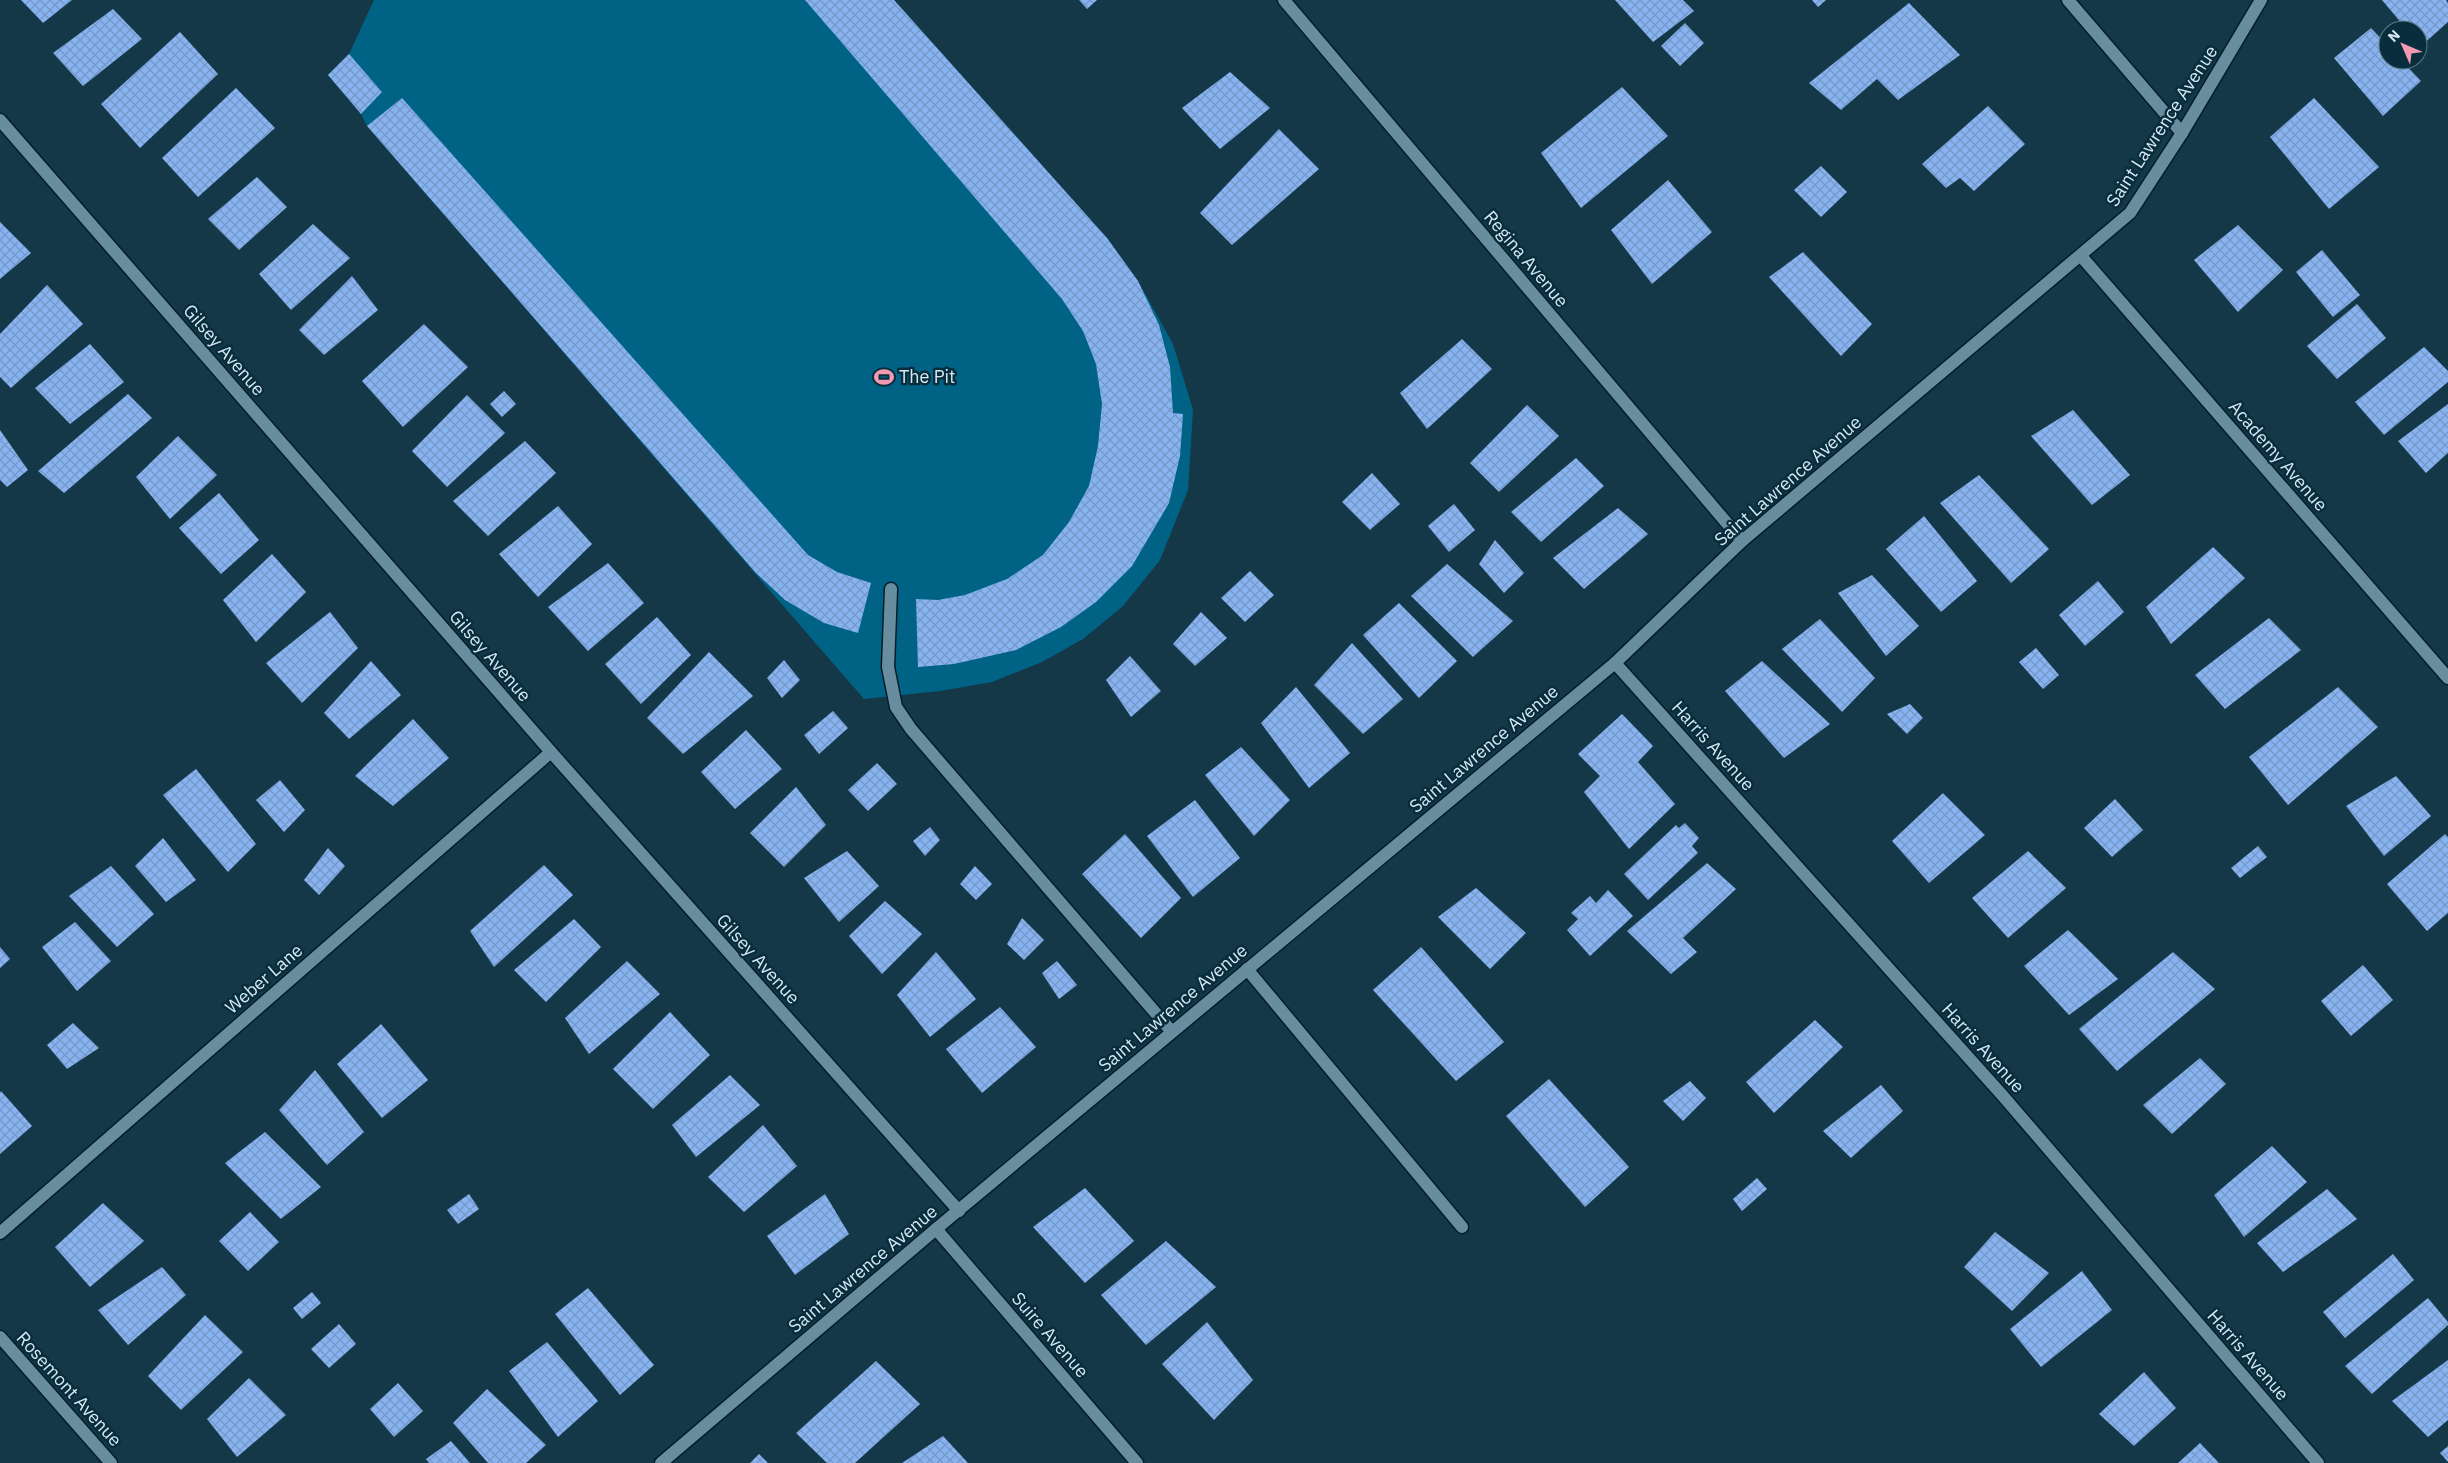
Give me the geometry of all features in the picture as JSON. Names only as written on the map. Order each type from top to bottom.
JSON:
[{"type":"street","name":"Regina Avenue","points":[[1284,0],[1742,541]]},
{"type":"street","points":[[2068,0],[2182,133]]},
{"type":"street","name":"Saint Lawrence Avenue","points":[[661,1463],[958,1210],[1615,663],[1742,541],[2130,213],[2182,133],[2261,0]]},
{"type":"street","name":"Gilsey Avenue","points":[[0,120],[551,752],[958,1210]]},
{"type":"street","name":"Academy Avenue","points":[[2081,256],[2448,678]]},
{"type":"street","points":[[891,589],[888,667],[896,707],[911,729],[1172,1032]]},
{"type":"street","name":"Harris Avenue","points":[[1615,663],[2003,1096],[2318,1463]]},
{"type":"street","name":"Weber Lane","points":[[0,1233],[551,752]]},
{"type":"street","points":[[1247,969],[1462,1227]]},
{"type":"street","name":"Suire Avenue","points":[[936,1229],[1137,1463]]},
{"type":"street","name":"Rosemont Avenue","points":[[0,1337],[111,1463]]},
{"type":"shaded area","name":"The Pit","points":[[374,0],[894,0],[1107,238],[1138,281],[1173,344],[1193,410],[1188,490],[1160,560],[1123,606],[1083,639],[1042,662],[992,682],[940,691],[864,699],[367,126],[361,114],[328,75],[349,54]]},
{"type":"building","points":[[21,0],[72,0],[43,23]]},
{"type":"building","points":[[805,0],[894,0],[1107,238],[1138,281],[1159,325],[1170,367],[1173,413],[1183,414],[1180,456],[1169,503],[1132,566],[1096,602],[1061,627],[1016,650],[954,664],[918,667],[916,599],[938,600],[965,595],[1007,579],[1043,555],[1069,522],[1089,486],[1098,446],[1102,404],[1096,364],[1083,331],[1062,299]]},
{"type":"building","points":[[1079,0],[1097,0],[1087,9]]},
{"type":"building","points":[[1615,0],[1683,0],[1694,11],[1653,42]]},
{"type":"building","points":[[1812,0],[1826,0],[1818,7]]},
{"type":"building","points":[[2382,0],[2446,0],[2448,3],[2448,22],[2428,40],[2428,20],[2399,20]]},
{"type":"building","points":[[1909,3],[1960,55],[1898,100],[1877,79],[1841,110],[1809,83]]},
{"type":"building","points":[[113,9],[142,39],[83,86],[53,53]]},
{"type":"building","points":[[1685,23],[1704,43],[1680,66],[1661,46]]},
{"type":"building","points":[[2371,28],[2378,35],[2378,70],[2411,70],[2421,81],[2383,116],[2334,58]]},
{"type":"building","points":[[180,32],[218,74],[140,148],[101,104]]},
{"type":"building","points":[[349,54],[382,92],[361,114],[328,75]]},
{"type":"building","points":[[1230,72],[1270,108],[1220,149],[1182,108]]},
{"type":"building","points":[[1622,87],[1668,136],[1581,208],[1541,153]]},
{"type":"building","points":[[236,88],[275,128],[198,197],[162,158]]},
{"type":"building","points":[[402,98],[808,555],[837,572],[871,583],[858,633],[824,623],[785,600],[756,573],[367,126]]},
{"type":"building","points":[[2314,98],[2379,167],[2329,209],[2270,137]]},
{"type":"building","points":[[1988,106],[2025,144],[1974,191],[1960,178],[1946,188],[1922,164]]},
{"type":"building","points":[[1279,129],[1319,169],[1232,245],[1200,213]]},
{"type":"building","points":[[1821,166],[1847,192],[1821,217],[1794,190]]},
{"type":"building","points":[[257,177],[287,207],[239,250],[208,219]]},
{"type":"building","points":[[1668,180],[1712,232],[1652,284],[1611,230]]},
{"type":"building","points":[[0,222],[31,253],[0,279]]},
{"type":"building","points":[[313,224],[350,258],[291,310],[259,274]]},
{"type":"building","points":[[2238,225],[2283,270],[2238,312],[2194,260]]},
{"type":"building","points":[[2322,250],[2360,295],[2333,317],[2296,272]]},
{"type":"building","points":[[1803,252],[1872,324],[1841,356],[1769,277]]},
{"type":"building","points":[[352,276],[378,310],[324,355],[299,330]]},
{"type":"building","points":[[47,285],[83,324],[11,388],[0,377],[0,334]]},
{"type":"building","points":[[2357,304],[2386,338],[2337,379],[2307,346]]},
{"type":"building","points":[[424,324],[468,367],[403,427],[362,381]]},
{"type":"building","points":[[1462,339],[1492,369],[1427,429],[1400,393]]},
{"type":"building","points":[[90,344],[124,382],[70,424],[35,388]]},
{"type":"building","points":[[2424,347],[2448,371],[2448,382],[2384,435],[2355,402]]},
{"type":"building","points":[[504,391],[516,404],[502,417],[490,404]]},
{"type":"building","points":[[128,394],[152,418],[64,493],[38,471]]},
{"type":"building","points":[[467,395],[505,433],[447,487],[412,451]]},
{"type":"building","points":[[2448,404],[2448,453],[2426,473],[2398,441]]},
{"type":"building","points":[[1527,405],[1559,436],[1499,492],[1470,463]]},
{"type":"building","points":[[2073,410],[2130,475],[2092,505],[2031,436]]},
{"type":"building","points":[[0,430],[28,470],[7,487],[0,480]]},
{"type":"building","points":[[178,436],[217,475],[170,519],[136,477]]},
{"type":"building","points":[[525,441],[556,473],[488,536],[453,501]]},
{"type":"building","points":[[1576,458],[1604,486],[1541,542],[1511,512]]},
{"type":"building","points":[[1372,473],[1400,504],[1370,530],[1342,502]]},
{"type":"building","points":[[1979,475],[2049,549],[2011,583],[1940,503]]},
{"type":"building","points":[[219,493],[259,540],[221,574],[179,528]]},
{"type":"building","points":[[1454,504],[1475,530],[1449,552],[1428,526]]},
{"type":"building","points":[[558,506],[592,544],[538,597],[499,554]]},
{"type":"building","points":[[1618,508],[1648,534],[1584,589],[1553,558]]},
{"type":"building","points":[[1924,516],[1977,581],[1941,612],[1886,549]]},
{"type":"building","points":[[1495,540],[1524,573],[1504,593],[1479,564]]},
{"type":"building","points":[[2213,547],[2245,578],[2171,644],[2146,607]]},
{"type":"building","points":[[272,554],[306,592],[256,642],[223,600]]},
{"type":"building","points":[[608,563],[644,603],[588,651],[548,607]]},
{"type":"building","points":[[1447,564],[1513,621],[1473,657],[1411,596]]},
{"type":"building","points":[[1250,571],[1274,595],[1245,622],[1221,598]]},
{"type":"building","points":[[1872,575],[1919,626],[1886,656],[1838,593]]},
{"type":"building","points":[[2098,581],[2124,612],[2085,646],[2059,615]]},
{"type":"building","points":[[1399,603],[1457,661],[1419,698],[1363,635]]},
{"type":"building","points":[[330,612],[358,648],[302,703],[266,663]]},
{"type":"building","points":[[1201,612],[1227,638],[1195,666],[1173,644]]},
{"type":"building","points":[[657,617],[691,655],[641,704],[605,664]]},
{"type":"building","points":[[2269,618],[2301,650],[2225,709],[2195,675]]},
{"type":"building","points":[[1820,619],[1875,678],[1842,712],[1782,649]]},
{"type":"building","points":[[1352,643],[1403,699],[1363,734],[1314,685]]},
{"type":"building","points":[[2036,648],[2059,675],[2043,689],[2019,662]]},
{"type":"building","points":[[709,652],[753,696],[683,754],[647,718]]},
{"type":"building","points":[[1130,656],[1161,691],[1131,717],[1106,680]]},
{"type":"building","points":[[784,660],[800,680],[782,698],[767,678]]},
{"type":"building","points":[[371,661],[401,695],[349,739],[324,713]]},
{"type":"building","points":[[1762,661],[1830,724],[1784,758],[1725,691]]},
{"type":"building","points":[[1296,687],[1350,753],[1309,788],[1261,723]]},
{"type":"building","points":[[2338,687],[2378,727],[2288,805],[2249,757]]},
{"type":"building","points":[[1910,704],[1923,718],[1907,734],[1887,714]]},
{"type":"building","points":[[833,711],[848,728],[819,754],[804,735]]},
{"type":"building","points":[[1622,714],[1653,746],[1638,762],[1675,804],[1629,849],[1584,792],[1600,776],[1578,754]]},
{"type":"building","points":[[413,719],[449,758],[393,806],[355,776]]},
{"type":"building","points":[[746,730],[782,769],[735,809],[701,772]]},
{"type":"building","points":[[1241,747],[1290,800],[1254,836],[1205,775]]},
{"type":"building","points":[[877,763],[897,784],[868,811],[848,790]]},
{"type":"building","points":[[196,769],[256,844],[228,872],[163,795]]},
{"type":"building","points":[[2396,776],[2431,816],[2384,856],[2346,806]]},
{"type":"building","points":[[280,780],[305,810],[284,832],[256,800]]},
{"type":"building","points":[[796,787],[826,825],[784,867],[750,833]]},
{"type":"building","points":[[1943,793],[1985,835],[1929,883],[1892,841]]},
{"type":"building","points":[[2115,799],[2143,830],[2112,857],[2084,828]]},
{"type":"building","points":[[1195,800],[1240,858],[1193,897],[1147,836]]},
{"type":"building","points":[[1685,823],[1699,838],[1692,846],[1698,853],[1648,900],[1624,874],[1676,825],[1679,828]]},
{"type":"building","points":[[930,827],[940,840],[925,856],[913,841]]},
{"type":"building","points":[[1125,834],[1181,898],[1141,938],[1082,874]]},
{"type":"building","points":[[2445,834],[2448,837],[2448,913],[2427,931],[2387,884]]},
{"type":"building","points":[[163,838],[196,880],[166,902],[135,866]]},
{"type":"building","points":[[2258,846],[2267,857],[2240,878],[2231,868]]},
{"type":"building","points":[[328,848],[345,866],[319,895],[304,880]]},
{"type":"building","points":[[847,851],[879,886],[839,922],[804,878]]},
{"type":"building","points":[[2028,851],[2066,888],[2008,938],[1972,898]]},
{"type":"building","points":[[1707,863],[1736,889],[1683,938],[1697,952],[1671,974],[1627,931]]},
{"type":"building","points":[[544,865],[573,895],[494,967],[470,931]]},
{"type":"building","points":[[111,866],[154,914],[117,947],[69,896]]},
{"type":"building","points":[[975,866],[992,884],[976,900],[960,884]]},
{"type":"building","points":[[1476,888],[1526,933],[1490,969],[1438,917]]},
{"type":"building","points":[[1608,890],[1633,916],[1590,956],[1567,930],[1578,919],[1571,913],[1590,896],[1596,903]]},
{"type":"building","points":[[885,901],[922,934],[882,974],[849,936]]},
{"type":"building","points":[[1022,918],[1044,940],[1024,960],[1007,944]]},
{"type":"building","points":[[574,919],[601,947],[546,1002],[514,970]]},
{"type":"building","points":[[75,922],[111,961],[77,991],[42,947]]},
{"type":"building","points":[[2068,930],[2118,979],[2069,1015],[2024,966]]},
{"type":"building","points":[[0,947],[10,959],[0,968]]},
{"type":"building","points":[[1421,947],[1504,1042],[1456,1081],[1373,990]]},
{"type":"building","points":[[936,952],[976,999],[930,1037],[897,995]]},
{"type":"building","points":[[2173,952],[2215,989],[2117,1071],[2079,1029]]},
{"type":"building","points":[[627,961],[660,994],[589,1054],[565,1018]]},
{"type":"building","points":[[1057,961],[1077,985],[1059,999],[1042,973]]},
{"type":"building","points":[[2363,965],[2393,1000],[2351,1036],[2321,1001]]},
{"type":"building","points":[[1000,1007],[1036,1047],[982,1093],[946,1049]]},
{"type":"building","points":[[670,1012],[710,1055],[653,1109],[613,1069]]},
{"type":"building","points":[[1815,1020],[1843,1047],[1774,1113],[1746,1082]]},
{"type":"building","points":[[73,1023],[99,1048],[67,1069],[47,1045]]},
{"type":"building","points":[[381,1024],[428,1080],[382,1118],[337,1064]]},
{"type":"building","points":[[2200,1058],[2226,1084],[2172,1134],[2143,1105]]},
{"type":"building","points":[[315,1070],[364,1132],[327,1165],[279,1110]]},
{"type":"building","points":[[730,1075],[760,1105],[696,1157],[672,1125]]},
{"type":"building","points":[[1549,1079],[1629,1167],[1585,1207],[1506,1116]]},
{"type":"building","points":[[1690,1081],[1706,1098],[1683,1121],[1663,1101]]},
{"type":"building","points":[[1881,1085],[1903,1111],[1851,1158],[1823,1131]]},
{"type":"building","points":[[1,1091],[32,1126],[0,1154],[0,1093]]},
{"type":"building","points":[[763,1125],[797,1166],[744,1212],[708,1177]]},
{"type":"building","points":[[265,1132],[321,1187],[281,1219],[225,1163]]},
{"type":"building","points":[[2272,1146],[2307,1182],[2244,1237],[2214,1195]]},
{"type":"building","points":[[1757,1178],[1767,1189],[1742,1211],[1733,1199]]},
{"type":"building","points":[[1085,1188],[1134,1241],[1085,1283],[1033,1227]]},
{"type":"building","points":[[2327,1189],[2357,1219],[2283,1272],[2257,1243]]},
{"type":"building","points":[[469,1194],[479,1209],[458,1224],[447,1210]]},
{"type":"building","points":[[825,1194],[849,1234],[795,1275],[767,1236]]},
{"type":"building","points":[[103,1203],[144,1241],[90,1287],[55,1247]]},
{"type":"building","points":[[250,1212],[279,1242],[248,1271],[219,1241]]},
{"type":"building","points":[[1995,1232],[2049,1273],[2012,1311],[1964,1267]]},
{"type":"building","points":[[1166,1241],[1216,1287],[1146,1345],[1101,1295]]},
{"type":"building","points":[[2393,1254],[2414,1280],[2345,1338],[2323,1312]]},
{"type":"building","points":[[162,1267],[186,1295],[128,1345],[98,1310]]},
{"type":"building","points":[[2082,1271],[2112,1310],[2041,1367],[2010,1329]]},
{"type":"building","points":[[588,1288],[654,1365],[620,1395],[555,1314]]},
{"type":"building","points":[[312,1292],[321,1303],[302,1319],[293,1308]]},
{"type":"building","points":[[2428,1298],[2448,1322],[2448,1325],[2372,1394],[2345,1366]]},
{"type":"building","points":[[205,1315],[243,1352],[181,1410],[148,1376]]},
{"type":"building","points":[[1207,1322],[1253,1380],[1214,1420],[1162,1364]]},
{"type":"building","points":[[339,1324],[356,1344],[329,1368],[311,1349]]},
{"type":"building","points":[[547,1342],[598,1401],[558,1437],[509,1371]]},
{"type":"building","points":[[2448,1360],[2448,1420],[2428,1437],[2392,1401]]},
{"type":"building","points":[[876,1361],[920,1404],[855,1463],[827,1463],[796,1433]]},
{"type":"building","points":[[2144,1372],[2176,1408],[2134,1446],[2099,1414]]},
{"type":"building","points":[[249,1378],[286,1415],[237,1457],[207,1419]]},
{"type":"building","points":[[398,1383],[423,1411],[394,1437],[370,1409]]},
{"type":"building","points":[[487,1389],[546,1445],[526,1463],[488,1463],[453,1423]]},
{"type":"building","points":[[943,1436],[968,1463],[902,1463]]},
{"type":"building","points":[[451,1441],[470,1463],[429,1463],[426,1459]]},
{"type":"building","points":[[2200,1443],[2219,1463],[2178,1463]]},
{"type":"building","points":[[2448,1446],[2448,1462],[2440,1453]]},
{"type":"building","points":[[759,1454],[768,1463],[750,1463]]},
{"type":"place","name":"The Pit","points":[[884,377]]}]
